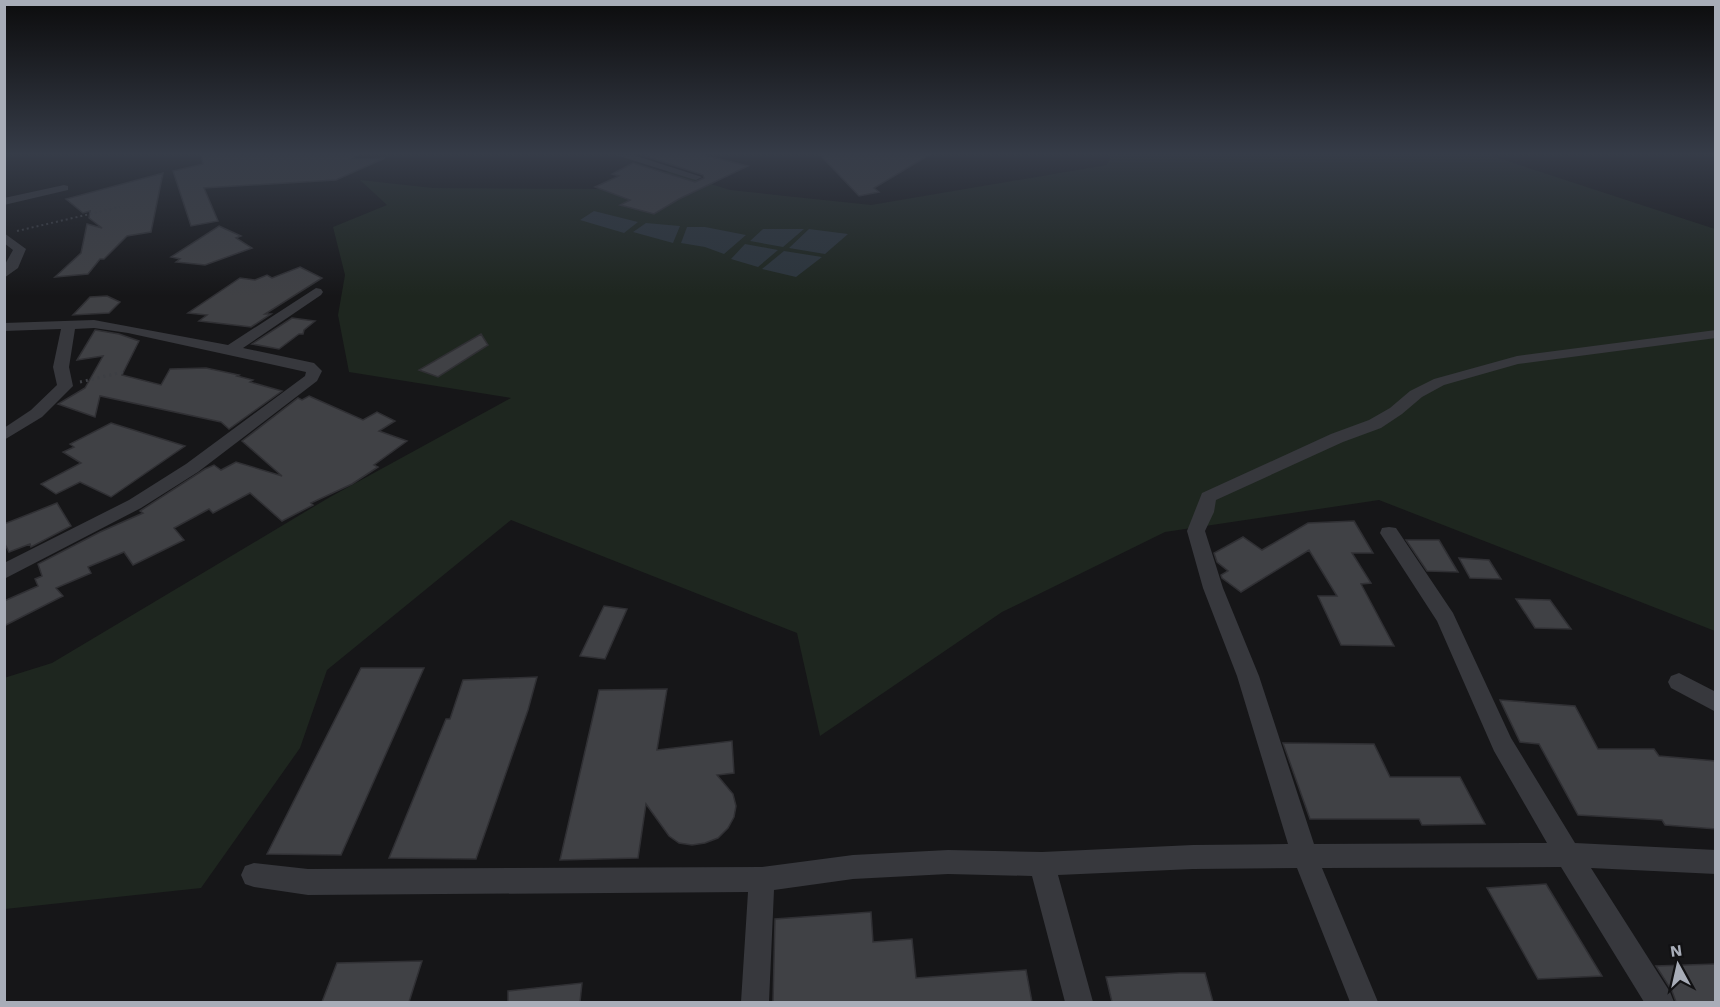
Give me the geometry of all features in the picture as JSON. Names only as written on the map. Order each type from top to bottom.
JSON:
[{"type":"street","points":[[4,274],[13,265],[20,249],[10,234]]},
{"type":"street","points":[[229,351],[316,292]]},
{"type":"street","points":[[4,435],[29,421],[65,386],[61,368],[69,324]]},
{"type":"street","points":[[4,327],[94,324],[309,366],[314,371],[312,378],[192,468],[135,504],[4,572]]},
{"type":"street","points":[[1364,1002],[1305,857],[1248,676],[1213,588],[1196,531],[1208,497],[1231,484],[1375,424],[1396,411],[1416,393],[1439,382],[1517,360],[1716,334]]},
{"type":"street","points":[[1389,533],[1446,618],[1502,744],[1660,1002]]},
{"type":"street","points":[[1679,682],[1716,703]]},
{"type":"street","points":[[254,875],[308,882],[762,879],[853,867],[948,862],[1042,864],[1193,857],[1568,855],[1716,862]]},
{"type":"street","points":[[1042,864],[1079,1002]]},
{"type":"street","points":[[754,1002],[762,879]]},
{"type":"path","points":[[10,234],[120,207]]},
{"type":"path","points":[[65,386],[123,372]]},
{"type":"shaded area","points":[[384,202],[843,202],[871,205],[889,202],[1633,202],[1715,229],[1715,631],[1379,500],[1165,532],[1002,612],[820,736],[797,633],[511,520],[327,670],[300,748],[201,888],[5,909],[4,678],[52,663],[330,497],[511,398],[349,372],[338,315],[345,275],[333,227],[387,205]]},
{"type":"shaded area","points":[[594,211],[638,222],[624,233],[580,220]]},
{"type":"shaded area","points":[[646,223],[680,226],[673,243],[633,232]]},
{"type":"shaded area","points":[[687,227],[705,227],[746,235],[724,254],[705,247],[681,243]]},
{"type":"shaded area","points":[[763,229],[804,229],[783,247],[750,241]]},
{"type":"shaded area","points":[[809,229],[848,234],[825,254],[789,248]]},
{"type":"shaded area","points":[[745,244],[778,250],[758,267],[731,259]]},
{"type":"shaded area","points":[[784,251],[822,257],[796,277],[762,269]]},
{"type":"building","points":[[70,202],[157,202],[151,232],[127,236],[104,259],[100,259],[88,274],[55,277],[81,253],[87,224],[102,228],[89,218],[90,211],[83,213]]},
{"type":"building","points":[[183,202],[210,202],[218,221],[191,226]]},
{"type":"building","points":[[626,202],[674,202],[654,214],[620,205]]},
{"type":"building","points":[[219,226],[241,236],[236,238],[252,248],[205,265],[176,262],[180,259],[171,257]]},
{"type":"building","points":[[300,267],[322,278],[265,314],[271,314],[251,327],[199,321],[207,315],[188,313],[240,278],[255,280],[267,275],[272,278]]},
{"type":"building","points":[[107,296],[120,302],[109,313],[73,315],[90,297]]},
{"type":"building","points":[[292,318],[315,321],[304,330],[303,334],[299,334],[279,349],[252,344]]},
{"type":"building","points":[[95,330],[119,334],[139,341],[122,375],[161,385],[170,369],[206,368],[239,375],[237,376],[253,380],[250,382],[282,391],[229,429],[221,422],[100,396],[95,417],[58,404],[85,388],[103,356],[77,360]]},
{"type":"building","points":[[481,334],[488,345],[438,377],[419,370]]},
{"type":"building","points":[[309,396],[363,420],[377,412],[395,421],[379,431],[407,441],[374,465],[378,467],[352,484],[311,503],[313,505],[282,521],[250,493],[213,513],[209,509],[174,528],[184,540],[133,565],[124,552],[88,567],[91,573],[56,588],[63,596],[4,626],[4,601],[38,586],[35,579],[42,576],[38,564],[143,513],[140,511],[205,469],[214,465],[221,470],[236,462],[282,476],[242,441],[298,398],[302,400]]},
{"type":"building","points":[[111,423],[185,446],[111,497],[80,482],[56,494],[41,484],[81,463],[63,452],[74,447],[70,444]]},
{"type":"building","points":[[57,503],[71,526],[31,547],[30,544],[9,552],[4,542],[4,524]]},
{"type":"building","points":[[1354,521],[1373,553],[1352,553],[1371,583],[1361,584],[1394,646],[1341,645],[1318,596],[1337,596],[1309,550],[1241,592],[1222,578],[1221,575],[1228,571],[1217,562],[1214,553],[1243,537],[1262,550],[1308,523]]},
{"type":"building","points":[[1406,540],[1439,540],[1458,572],[1427,571]]},
{"type":"building","points":[[1459,558],[1489,560],[1501,579],[1470,578]]},
{"type":"building","points":[[1516,599],[1550,600],[1571,629],[1535,628]]},
{"type":"building","points":[[604,606],[627,609],[605,659],[580,656]]},
{"type":"building","points":[[361,668],[424,668],[341,855],[267,854]]},
{"type":"building","points":[[537,677],[528,710],[476,859],[389,858],[446,719],[450,719],[463,680]]},
{"type":"building","points":[[667,689],[657,750],[732,741],[734,773],[717,775],[733,794],[736,806],[734,817],[728,828],[718,838],[705,843],[692,845],[679,843],[669,836],[646,804],[638,858],[560,860],[599,690]]},
{"type":"building","points":[[1500,700],[1575,706],[1598,749],[1654,749],[1659,756],[1716,761],[1716,829],[1665,825],[1662,820],[1578,815],[1539,744],[1520,742]]},
{"type":"building","points":[[1283,743],[1374,744],[1390,777],[1460,777],[1485,824],[1422,825],[1419,819],[1310,819]]},
{"type":"building","points":[[1546,884],[1602,976],[1538,979],[1487,888]]},
{"type":"building","points":[[871,912],[873,942],[912,939],[916,978],[1026,970],[1032,1002],[773,1002],[775,919]]},
{"type":"building","points":[[422,961],[409,1002],[322,1002],[337,963]]},
{"type":"building","points":[[1716,964],[1716,1002],[1676,1002],[1672,991],[1656,966]]},
{"type":"building","points":[[1205,973],[1213,1002],[1112,1002],[1106,977]]},
{"type":"building","points":[[582,983],[580,1002],[508,1002],[508,991]]}]
